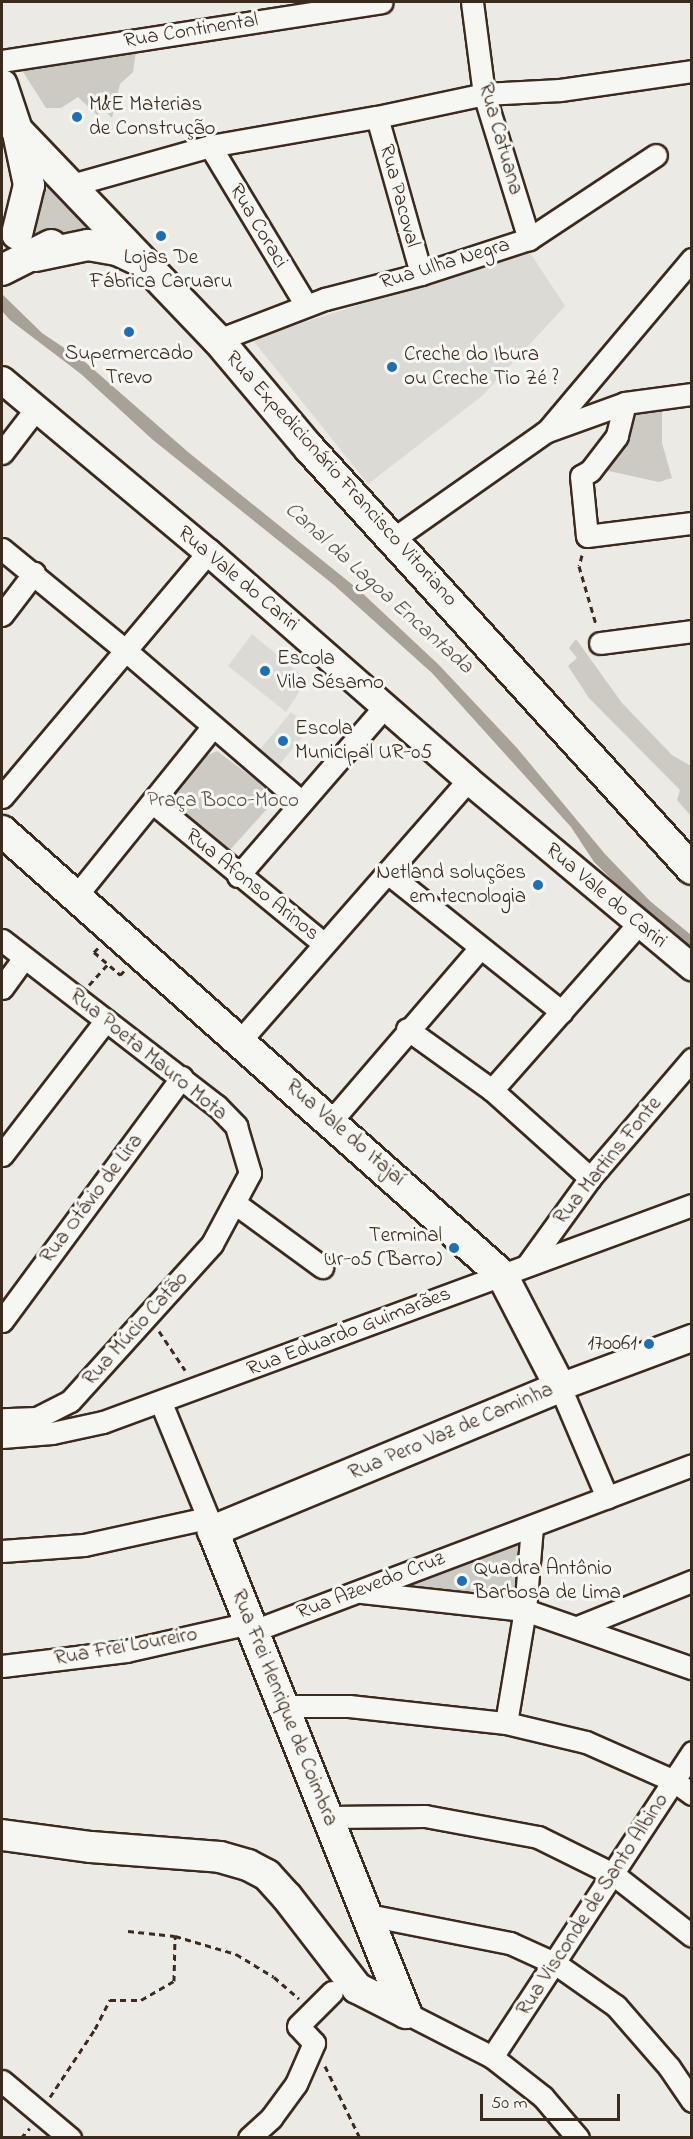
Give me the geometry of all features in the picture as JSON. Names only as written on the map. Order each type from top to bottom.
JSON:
[{"type":"main road","name":"Rua Expedicionário Francisco Vitoriano","points":[[2,85],[10,125],[218,340],[393,539],[692,869]]},
{"type":"main road","points":[[10,125],[29,185],[18,250]]},
{"type":"main road","points":[[2,270],[18,250],[40,204],[68,186]]},
{"type":"main road","points":[[18,250],[71,230],[89,208]]},
{"type":"main road","points":[[18,250],[81,245],[103,246],[144,264]]},
{"type":"main road","name":"Rua Vale do Itajaí","points":[[2,831],[239,1042],[515,1270],[560,1387]]},
{"type":"main road","name":"Rua Pero Vaz de Caminha","points":[[210,1524],[560,1387]]},
{"type":"main road","name":"Rua Frei Henrique de Coimbra","points":[[210,1524],[406,2013]]},
{"type":"main road","points":[[2,1835],[101,1848],[220,1857],[248,1865],[267,1875],[287,1897],[357,1988],[406,2013]]},
{"type":"street","name":"Rua Continental","points":[[2,61],[381,2]]},
{"type":"street","name":"Rua Catuana","points":[[472,2],[484,94],[529,239]]},
{"type":"street","points":[[68,186],[210,147],[377,117],[484,94],[560,90],[692,71]]},
{"type":"street","name":"Rua Pacoval","points":[[377,117],[421,274]]},
{"type":"street","name":"Rua Coraci","points":[[210,147],[306,305]]},
{"type":"street","name":"Rua Ulha Negra","points":[[218,340],[306,305],[421,274],[529,239],[656,154]]},
{"type":"street","points":[[393,539],[545,432],[688,267]]},
{"type":"street","name":"Rua Vale do Cariri","points":[[2,380],[35,410],[208,552],[468,780],[692,967]]},
{"type":"street","points":[[545,432],[625,402],[692,394]]},
{"type":"street","points":[[625,402],[617,436],[590,471],[581,476],[587,536],[692,523]]},
{"type":"street","points":[[2,453],[35,410]]},
{"type":"street","points":[[2,549],[34,573],[302,802]]},
{"type":"street","points":[[2,797],[208,552]]},
{"type":"street","points":[[2,615],[34,573]]},
{"type":"street","points":[[600,643],[692,631]]},
{"type":"street","points":[[238,876],[385,705]]},
{"type":"street","points":[[76,896],[213,726]]},
{"type":"street","points":[[239,1042],[324,944],[390,874],[468,780]]},
{"type":"street","name":"Rua Afonso Arinos","points":[[152,802],[238,876],[324,944]]},
{"type":"street","points":[[390,874],[562,1012]]},
{"type":"street","points":[[492,1090],[639,923]]},
{"type":"street","name":"Rua Poeta Mauro Mota","points":[[2,940],[182,1077],[236,1126],[250,1173],[238,1199]]},
{"type":"street","points":[[332,1120],[407,1029],[480,948]]},
{"type":"street","points":[[2,988],[24,958]]},
{"type":"street","points":[[2,1155],[106,1020]]},
{"type":"street","points":[[407,1029],[492,1090],[590,1178]]},
{"type":"street","name":"Rua Martins Fonte","points":[[515,1270],[692,1059]]},
{"type":"street","name":"Rua Otávio de Lira","points":[[2,1321],[182,1077]]},
{"type":"street","points":[[238,1199],[322,1267]]},
{"type":"street","name":"Rua Múcio Catão","points":[[2,1419],[25,1420],[59,1410],[147,1318],[212,1244],[238,1199]]},
{"type":"street","name":"Rua Eduardo Guimarães","points":[[2,1437],[93,1425],[161,1403],[692,1205]]},
{"type":"street","name":"Rua Pero Vaz de Caminha","points":[[560,1387],[692,1338]]},
{"type":"street","name":"Rua Vale do Itajaí","points":[[560,1387],[607,1497]]},
{"type":"street","name":"Rua Frei Henrique de Coimbra","points":[[161,1403],[210,1524]]},
{"type":"street","name":"Rua Azevedo Cruz","points":[[252,1627],[532,1526],[692,1465]]},
{"type":"street","points":[[2,1551],[84,1545],[210,1524]]},
{"type":"street","points":[[506,1723],[525,1610],[532,1526]]},
{"type":"street","points":[[580,1626],[692,1581]]},
{"type":"street","points":[[354,1591],[525,1610],[580,1626],[692,1668]]},
{"type":"street","name":"Rua Frei Loureiro","points":[[2,1666],[126,1651],[252,1627]]},
{"type":"street","points":[[282,1706],[349,1706],[506,1723],[586,1742],[674,1781],[692,1794]]},
{"type":"street","name":"Rua Visconde de Santo Albino","points":[[492,2057],[556,1964],[692,1752]]},
{"type":"street","points":[[328,1817],[425,1816],[538,1837],[613,1874],[692,1936]]},
{"type":"street","points":[[368,1915],[510,1943],[556,1964],[616,2006],[669,2067],[692,2101]]},
{"type":"street","points":[[249,2138],[271,2118],[296,2084],[314,2043],[298,2026],[332,1992]]},
{"type":"street","points":[[406,2013],[492,2057],[543,2097],[578,2138]]},
{"type":"street","points":[[2,2081],[41,2110],[70,2138]]},
{"type":"path","points":[[587,536],[579,566],[600,643]]},
{"type":"path","points":[[78,997],[108,964]]},
{"type":"path","points":[[147,1318],[198,1389]]},
{"type":"path","points":[[128,1931],[175,1936],[236,1954],[274,1977],[289,1993],[317,2008]]},
{"type":"path","points":[[41,2110],[95,2029],[110,2000],[141,2000],[174,1982],[175,1936]]},
{"type":"path","points":[[314,2043],[360,2138]]},
{"type":"shaded area","name":"Creche do Ibura ou Creche Tio Zé ?","points":[[521,239],[565,306],[482,396],[368,484],[252,339],[444,278],[443,268]]},
{"type":"shaded area","name":"Canal da Lagoa Encantada","points":[[2,294],[42,333],[85,362],[188,452],[359,590],[439,665],[517,748],[605,854],[650,901],[691,935],[691,950],[650,917],[594,862],[571,827],[432,673],[334,585],[153,440],[81,374],[10,320],[2,311]]},
{"type":"shaded area","name":"Escola Vila Sésamo","points":[[252,634],[307,680],[286,712],[228,666]]},
{"type":"shaded area","name":"Escola Municipal UR-05","points":[[291,712],[310,728],[275,770],[256,754]]},
{"type":"green space","points":[[136,51],[133,72],[120,84],[112,118],[104,110],[97,115],[78,97],[61,108],[46,108],[20,67]]},
{"type":"green space","points":[[33,167],[119,249],[16,254]]},
{"type":"green space","points":[[655,404],[662,411],[662,443],[672,478],[659,482],[604,470],[630,407]]},
{"type":"green space","points":[[576,639],[622,703],[672,755],[691,766],[691,816],[677,800],[680,790],[589,698],[568,666],[577,658],[569,648]]},
{"type":"green space","name":"Praça Boco-Moco","points":[[217,751],[256,780],[275,800],[229,851],[171,802],[172,795],[202,758]]},
{"type":"green space","points":[[532,1526],[525,1610],[354,1591]]},
{"type":"place","name":"M&E Materias de Construção","points":[[77,117]]},
{"type":"place","name":"Lojas De Fábrica Caruaru","points":[[161,236]]},
{"type":"place","name":"Supermercado Trevo","points":[[129,332]]},
{"type":"place","name":"Creche do Ibura ou Creche Tio Zé ?","points":[[392,367]]},
{"type":"place","name":"Escola Vila Sésamo","points":[[265,671]]},
{"type":"place","name":"Escola Municipal UR-05","points":[[283,741]]},
{"type":"place","name":"Netland soluções em tecnologia","points":[[538,885]]},
{"type":"place","name":"Terminal Ur-05 (Barro)","points":[[454,1248]]},
{"type":"place","name":"170061","points":[[649,1344]]},
{"type":"place","name":"Quadra Antônio Barbosa de Lima","points":[[462,1581]]}]
